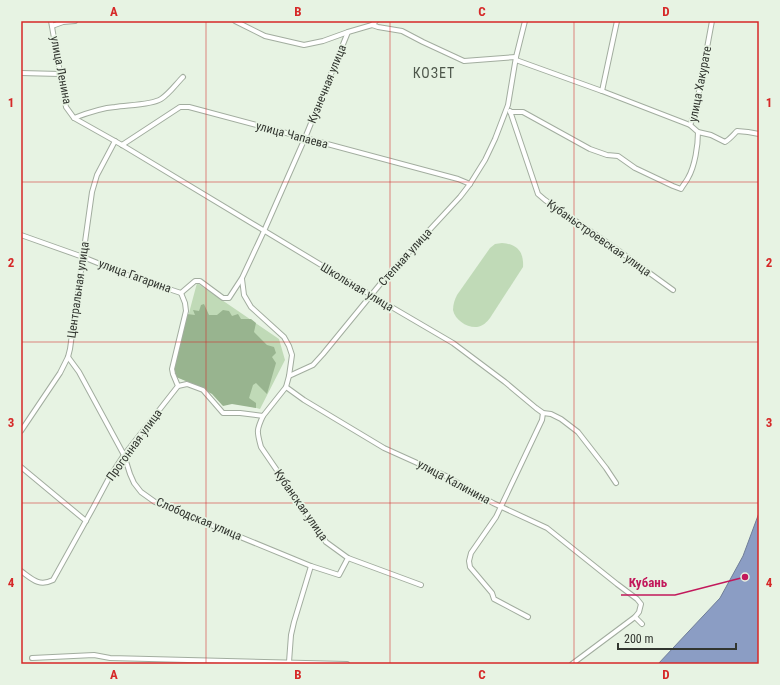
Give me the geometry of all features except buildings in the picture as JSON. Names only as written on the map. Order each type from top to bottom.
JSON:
[{"type":"street","points":[[52,23],[75,21]]},
{"type":"street","points":[[235,21],[265,36],[304,45],[323,41],[348,32]]},
{"type":"street","name":"Кузнечная улица","points":[[181,293],[198,280],[223,298],[229,298],[242,278],[264,231],[305,138],[348,32],[372,25],[376,21]]},
{"type":"street","points":[[516,59],[526,21]]},
{"type":"street","points":[[602,91],[617,21]]},
{"type":"street","name":"улица Хакурате","points":[[510,112],[523,112],[590,149],[607,155],[618,156],[635,168],[673,186],[681,188],[689,177],[698,138],[698,132],[690,126],[695,114],[712,21]]},
{"type":"street","name":"улица Ленина","points":[[52,23],[66,107],[74,118]]},
{"type":"street","points":[[372,25],[402,31],[464,61],[516,59],[690,126]]},
{"type":"street","name":"Степная улица","points":[[289,376],[313,365],[386,277],[460,197],[470,184],[485,160],[508,105],[516,59]]},
{"type":"street","points":[[21,73],[60,74]]},
{"type":"street","points":[[74,118],[114,107],[143,104],[159,100],[183,77]]},
{"type":"street","name":"Кубаньстроевская улица","points":[[508,105],[538,194],[673,290]]},
{"type":"street","name":"улица Чапаева","points":[[122,145],[180,107],[190,107],[458,179],[470,184]]},
{"type":"street","name":"Школьная улица","points":[[74,118],[122,145],[453,343],[544,413],[551,414],[561,419],[578,432],[616,483]]},
{"type":"street","points":[[698,132],[711,135],[725,142],[737,131],[759,134]]},
{"type":"street","name":"Центральная улица","points":[[21,432],[60,373],[68,357],[92,192],[97,175],[115,141]]},
{"type":"street","name":"улица Гагарина","points":[[21,235],[83,257],[132,277],[181,293]]},
{"type":"street","points":[[181,293],[186,311],[172,369],[178,386],[187,384],[202,390],[223,413],[240,413],[263,416],[286,387],[292,355],[284,337],[251,307],[244,295],[242,278]]},
{"type":"street","name":"Слободская улица","points":[[68,357],[79,372],[124,455],[134,483],[141,492],[155,502],[311,566],[338,575],[348,558]]},
{"type":"street","name":"Прогонная улица","points":[[21,571],[35,581],[41,583],[53,580],[109,478],[124,455],[178,386]]},
{"type":"street","name":"улица Калинина","points":[[286,387],[304,400],[384,448],[446,476],[493,504],[547,528],[637,599],[641,604],[639,612],[634,617]]},
{"type":"street","points":[[528,617],[494,599],[492,593],[470,567],[469,561],[471,553],[496,517],[544,413]]},
{"type":"street","name":"Кубанская улица","points":[[263,416],[257,433],[262,448],[326,542],[348,558],[421,585]]},
{"type":"street","points":[[21,468],[86,521]]},
{"type":"street","points":[[289,662],[291,635],[311,566]]},
{"type":"street","points":[[572,664],[634,617],[642,624]]},
{"type":"street","points":[[32,658],[94,656],[110,658],[347,664]]},
{"type":"green space","points":[[502,243],[516,247],[521,253],[523,267],[488,321],[477,327],[466,325],[462,323],[454,314],[453,306],[456,297],[490,248],[495,244]]},
{"type":"green space","points":[[197,283],[279,339],[285,360],[260,409],[235,402],[222,405],[216,395],[179,378],[174,369]]},
{"type":"green space","points":[[204,304],[209,315],[217,315],[223,310],[229,311],[232,316],[238,314],[241,319],[251,319],[256,323],[254,332],[267,345],[274,347],[276,353],[272,357],[276,363],[267,394],[256,383],[253,385],[249,398],[256,403],[256,408],[232,404],[223,406],[212,394],[176,377],[172,372],[187,314],[195,315],[193,310],[199,311],[201,305]]},
{"type":"water","points":[[759,513],[759,664],[658,664],[720,598],[743,556]]},
{"type":"place","name":"Кубань","points":[[745,577]]},
{"type":"district","name":"КОЗЕТ","points":[[434,73]]}]
